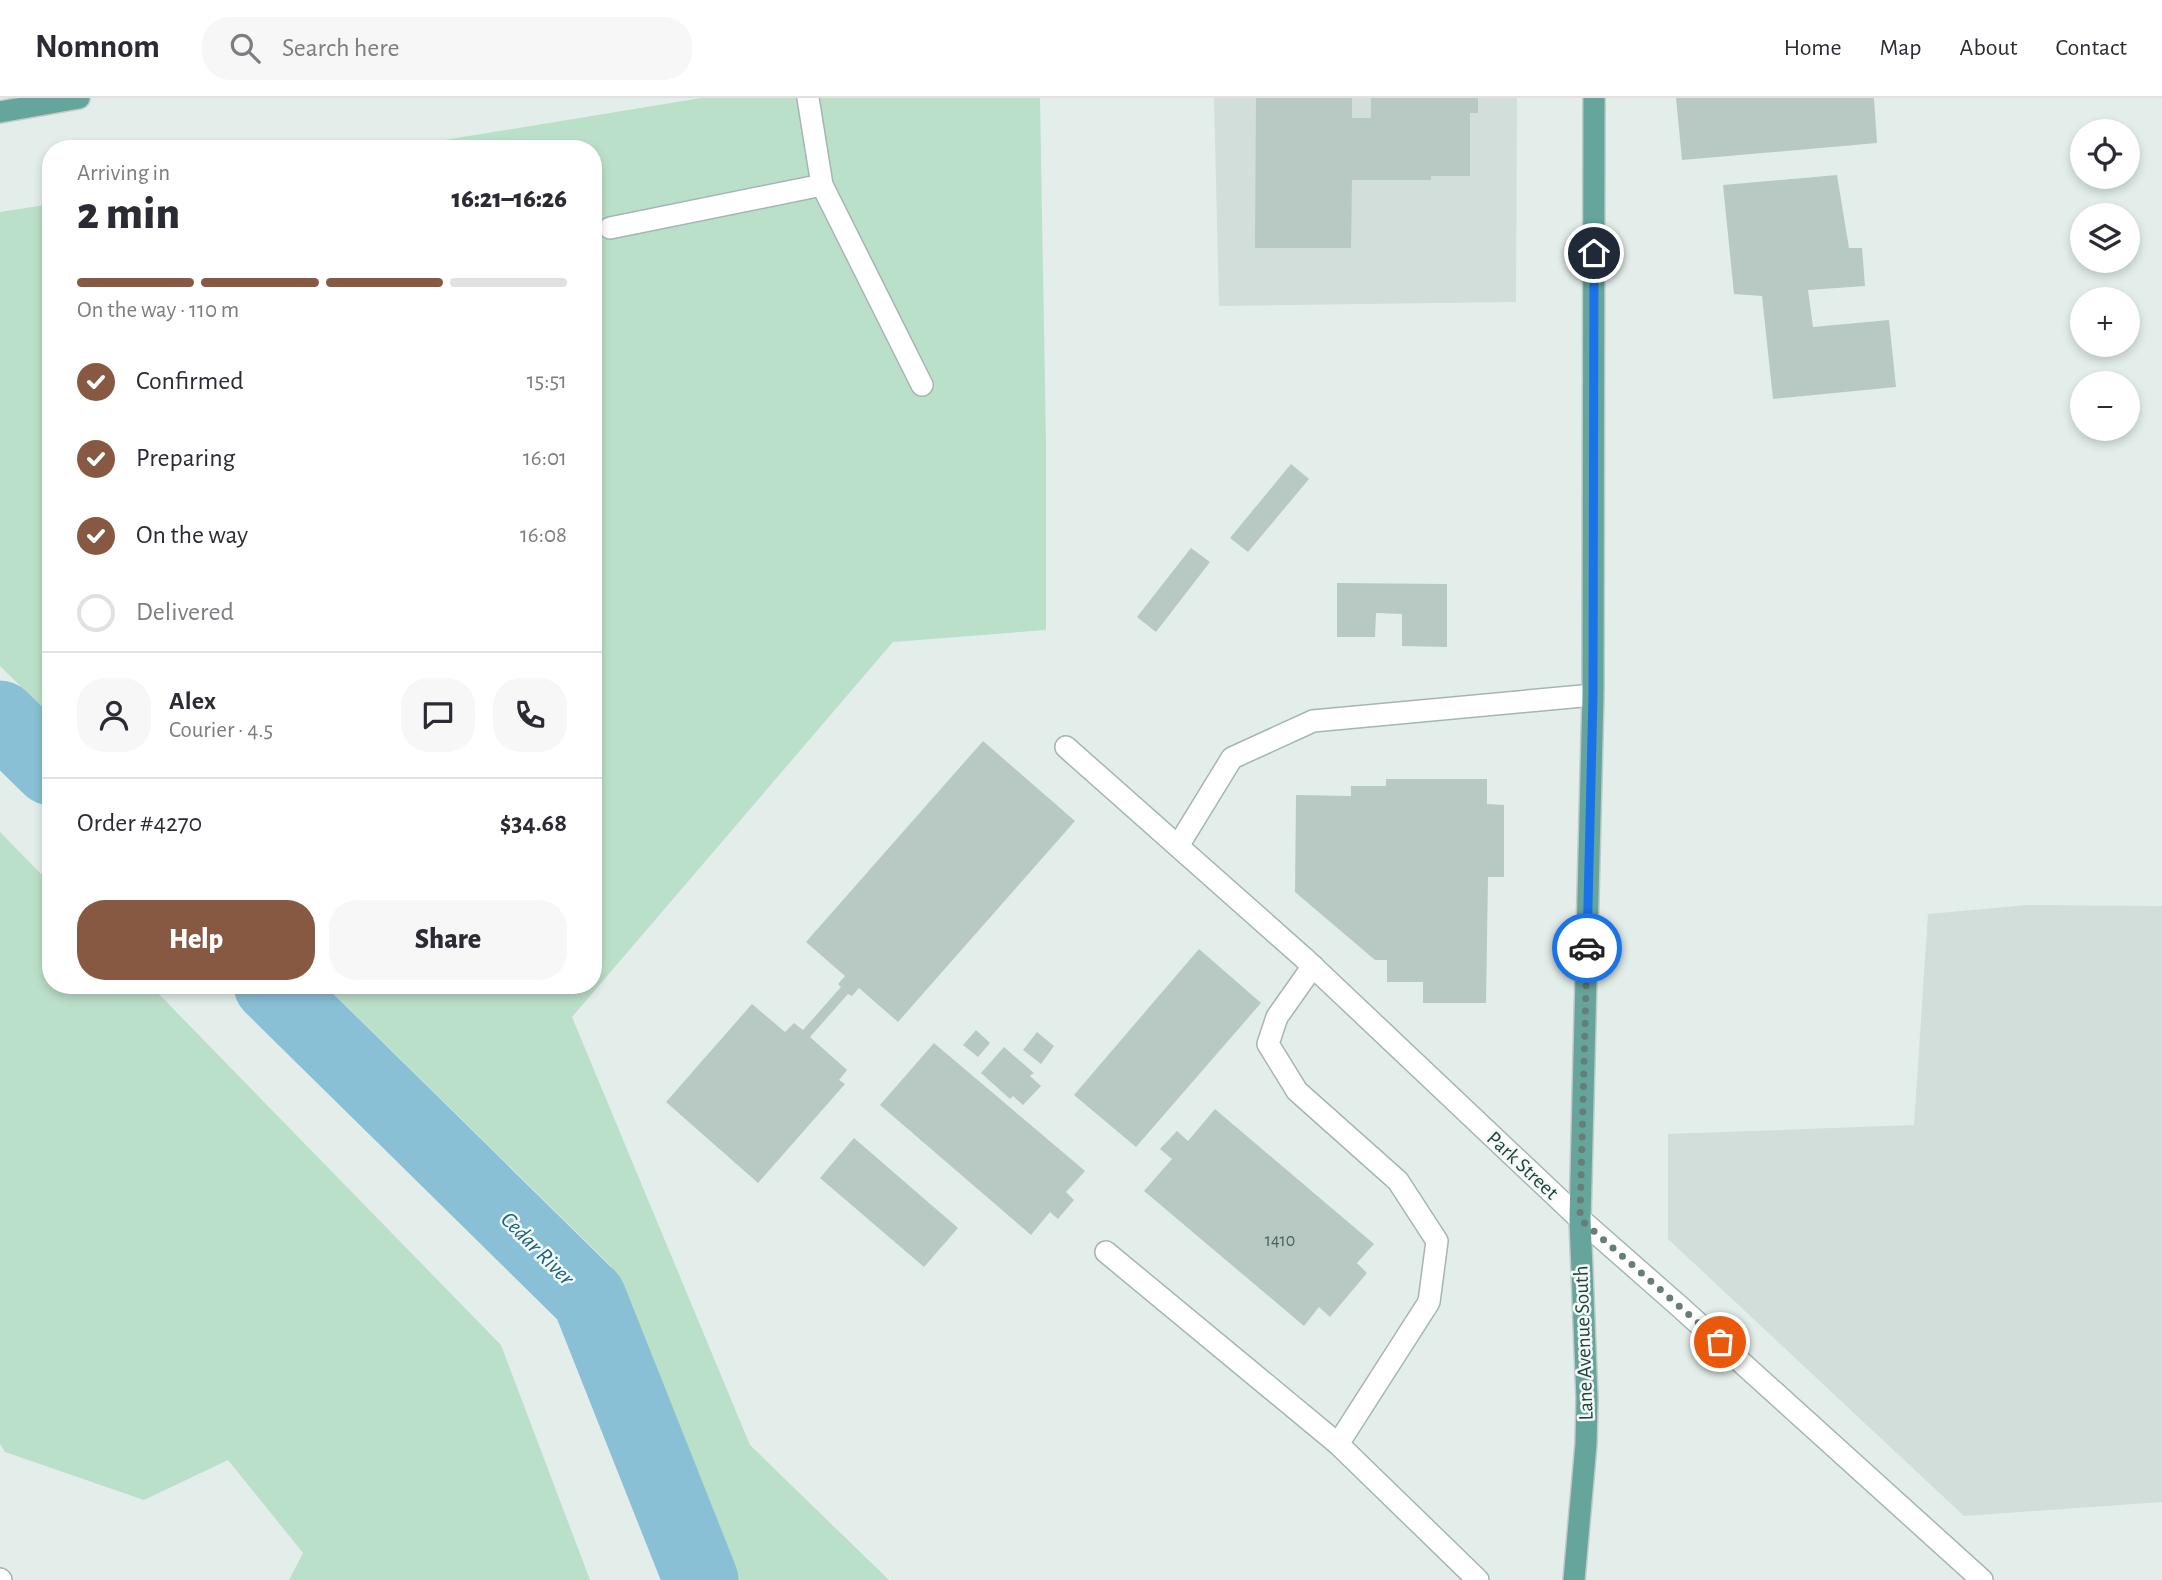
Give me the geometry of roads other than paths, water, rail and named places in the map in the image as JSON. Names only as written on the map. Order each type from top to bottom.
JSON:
[{"type":"main road","points":[[0,112],[79,98]]},
{"type":"main road","name":"Lane Avenue South","points":[[1574,1580],[1586,1444],[1587,1399],[1580,1219],[1593,695],[1594,98]]},
{"type":"street","points":[[808,98],[822,185],[922,385]]},
{"type":"street","points":[[610,228],[822,185]]},
{"type":"street","points":[[1178,846],[1232,758],[1313,721],[1593,695]]},
{"type":"street","name":"Park Street","points":[[1066,747],[1313,966],[1580,1219],[1982,1580]]},
{"type":"street","points":[[1313,966],[1277,1017],[1268,1044],[1297,1091],[1398,1181],[1437,1241],[1429,1302],[1338,1444]]},
{"type":"street","points":[[1106,1252],[1338,1444],[1478,1580]]},
{"type":"waterway","name":"Cedar River","points":[[0,718],[42,759]]},
{"type":"waterway","name":"Cedar River","points":[[280,994],[589,1298],[701,1580]]}]
